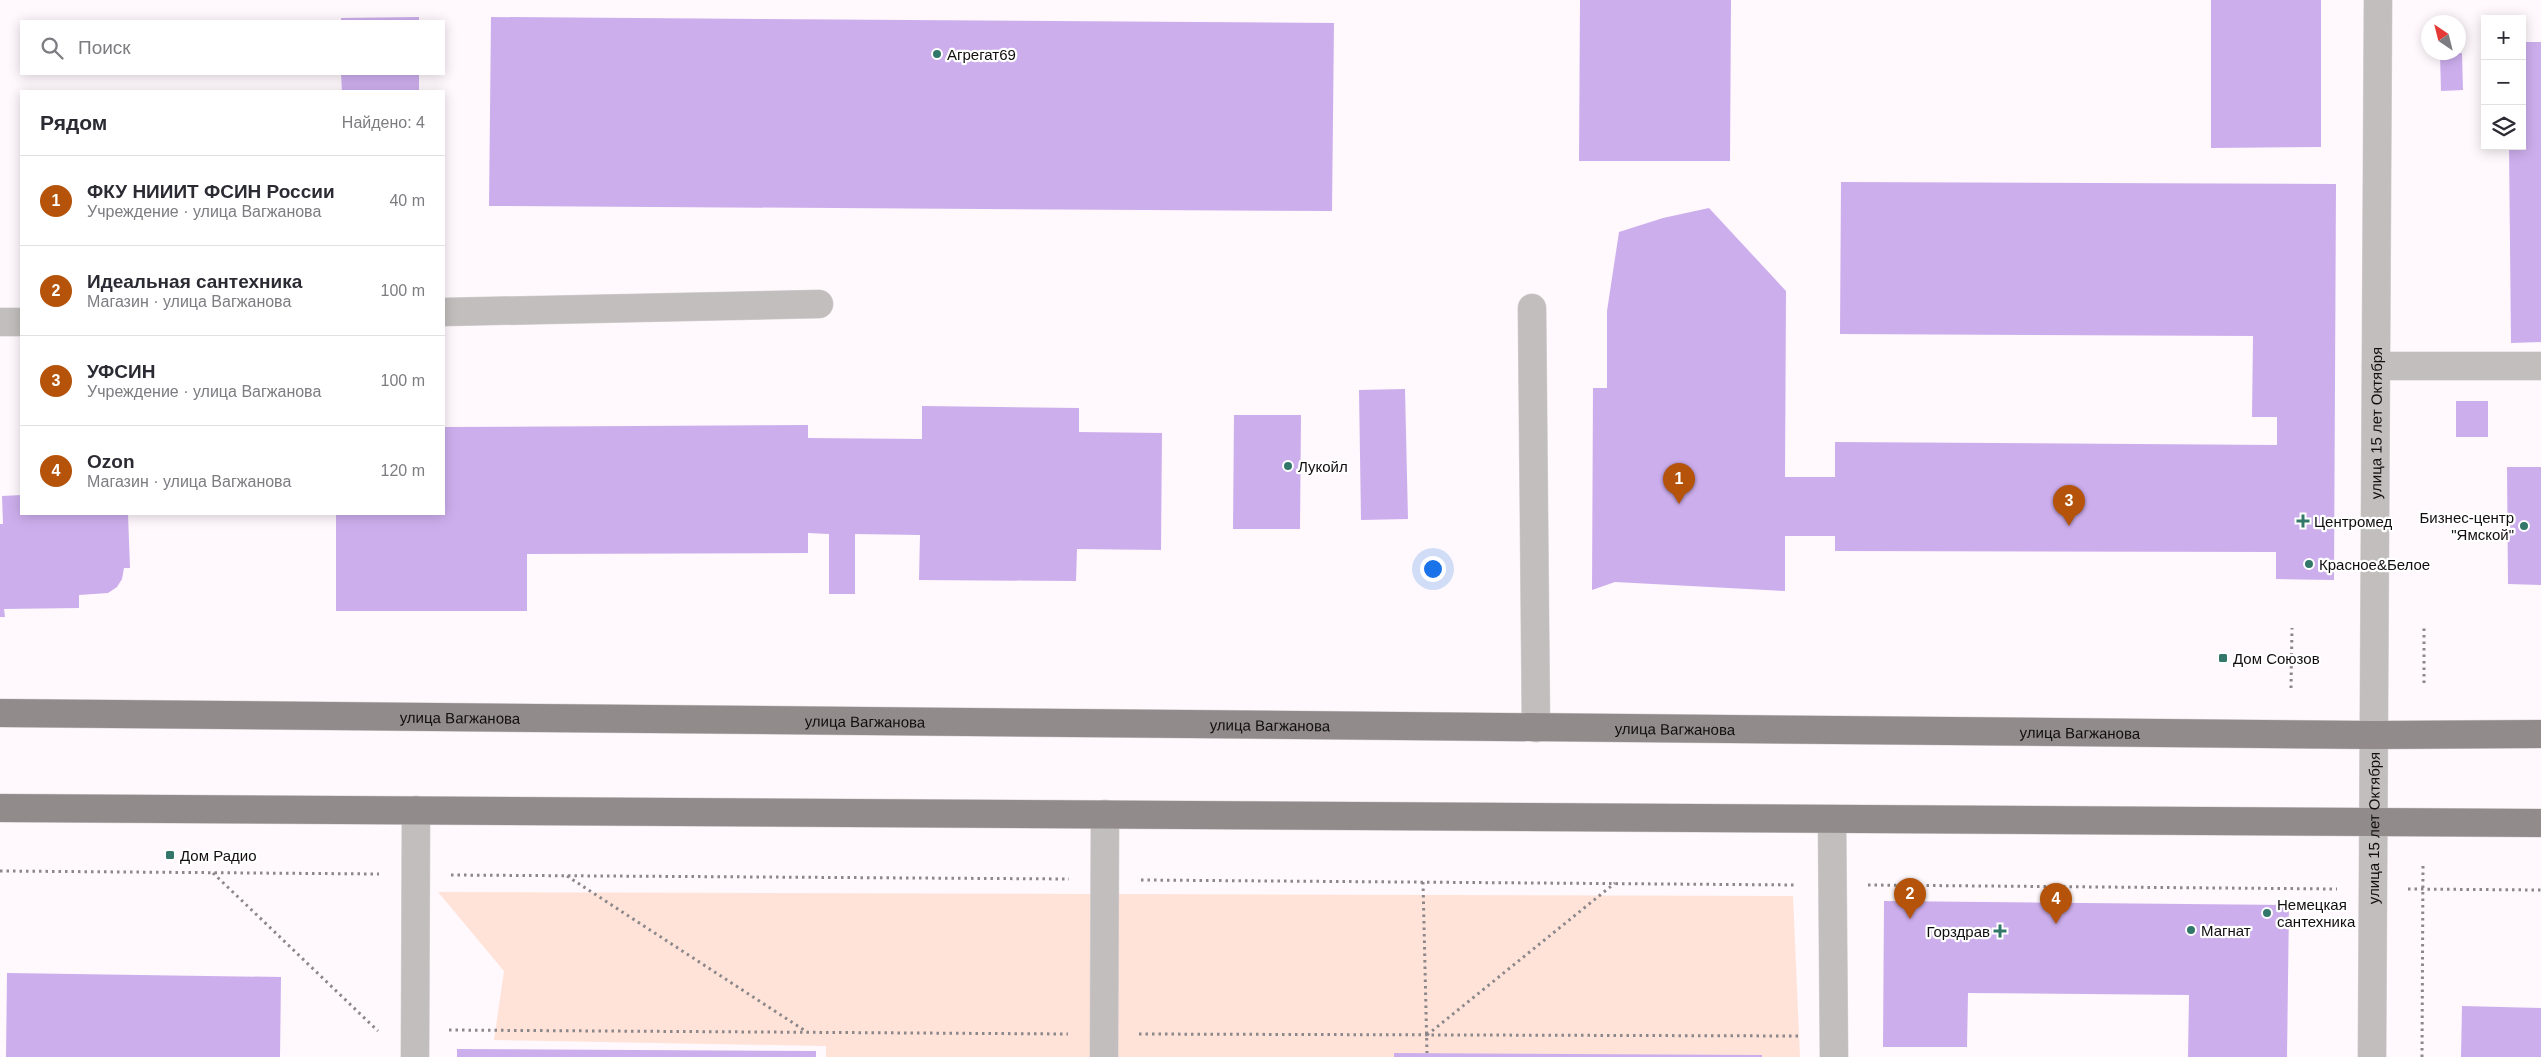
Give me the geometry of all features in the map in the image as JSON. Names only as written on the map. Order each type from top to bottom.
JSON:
[{"type":"main road","name":"улица Вагжанова","points":[[0,714],[2374,735],[2541,734]]},
{"type":"main road","points":[[0,808],[2541,823]]},
{"type":"street","name":"улица 15 лет Октября","points":[[2372,1057],[2378,0]]},
{"type":"street","points":[[445,312],[819,304]]},
{"type":"street","points":[[1532,308],[1536,728]]},
{"type":"street","points":[[0,322],[20,322]]},
{"type":"street","points":[[2376,366],[2541,366]]},
{"type":"street","points":[[415,1057],[416,810]]},
{"type":"street","points":[[1104,1057],[1105,814]]},
{"type":"street","points":[[1832,818],[1834,1057]]},
{"type":"path","points":[[2291,688],[2292,628]]},
{"type":"path","points":[[2424,628],[2424,683]]},
{"type":"path","points":[[2422,1057],[2423,863]]},
{"type":"path","points":[[0,871],[2541,890]]},
{"type":"path","points":[[212,873],[379,1032],[415,1030]]},
{"type":"path","points":[[566,876],[808,1032]]},
{"type":"path","points":[[1422,882],[1428,1053]]},
{"type":"path","points":[[1427,1035],[1615,883]]},
{"type":"shaded area","points":[[438,892],[1793,896],[1800,1057],[826,1057],[826,1046],[494,1040],[504,971]]},
{"type":"building","points":[[1580,0],[1731,0],[1730,161],[1579,161]]},
{"type":"building","points":[[2211,0],[2321,0],[2321,147],[2211,148]]},
{"type":"building","points":[[419,17],[419,20],[341,20],[341,18]]},
{"type":"building","points":[[491,17],[1334,23],[1332,211],[489,206]]},
{"type":"building","points":[[2526,42],[2541,42],[2541,342],[2511,343],[2509,150],[2526,150]]},
{"type":"building","points":[[2440,60],[2462,60],[2463,90],[2441,91]]},
{"type":"building","points":[[341,75],[419,75],[419,90],[342,90]]},
{"type":"building","points":[[1841,182],[2336,184],[2334,580],[2276,579],[2276,552],[1835,551],[1835,536],[1785,536],[1785,591],[1615,582],[1592,590],[1593,388],[1607,388],[1607,311],[1619,232],[1663,218],[1709,208],[1786,291],[1785,477],[1835,477],[1835,442],[2277,445],[2277,417],[2252,417],[2253,336],[1840,334]]},
{"type":"building","points":[[1405,389],[1408,519],[1361,520],[1359,390]]},
{"type":"building","points":[[2456,401],[2488,401],[2488,437],[2456,437]]},
{"type":"building","points":[[922,406],[1079,408],[1079,432],[1162,433],[1161,550],[1077,549],[1076,581],[919,580],[920,535],[855,534],[855,594],[829,594],[829,534],[808,533],[808,553],[527,554],[527,611],[336,611],[336,515],[445,515],[445,427],[808,425],[808,438],[922,439]]},
{"type":"building","points":[[1234,415],[1301,415],[1300,529],[1233,529]]},
{"type":"building","name":"Бизнес-центр \"Ямской\"","points":[[2507,467],[2541,467],[2541,585],[2508,584]]},
{"type":"building","points":[[20,495],[20,515],[128,515],[130,568],[124,568],[122,579],[117,587],[108,593],[79,595],[79,608],[4,609],[5,617],[0,617],[0,524],[3,524],[2,496]]},
{"type":"building","points":[[1884,901],[2289,905],[2287,1057],[2188,1057],[2189,995],[1968,993],[1967,1047],[1883,1047]]},
{"type":"building","points":[[7,973],[281,977],[280,1057],[6,1057]]},
{"type":"building","points":[[2462,1006],[2541,1008],[2541,1057],[2461,1057]]},
{"type":"building","points":[[457,1049],[816,1051],[816,1057],[457,1057]]},
{"type":"building","points":[[1394,1053],[1762,1055],[1762,1057],[1394,1057]]},
{"type":"place","name":"Агрегат69","points":[[937,54]]},
{"type":"place","name":"Лукойл","points":[[1288,466]]},
{"type":"place","name":"ФКУ НИИИТ ФСИН России","points":[[1679,504]]},
{"type":"place","name":"Центромед","points":[[2303,521]]},
{"type":"place","name":"УФСИН","points":[[2069,526]]},
{"type":"place","name":"Бизнес-центр \"Ямской\"","points":[[2524,526]]},
{"type":"place","name":"Красное&Белое","points":[[2309,564]]},
{"type":"place","name":"Дом Союзов","points":[[2223,658]]},
{"type":"place","name":"Дом Радио","points":[[170,855]]},
{"type":"place","name":"Немецкая сантехника","points":[[2267,913]]},
{"type":"place","name":"Идеальная сантехника","points":[[1910,919]]},
{"type":"place","name":"Ozon","points":[[2056,924]]},
{"type":"place","name":"Магнат","points":[[2191,930]]},
{"type":"place","name":"Горздрав","points":[[2000,931]]}]
